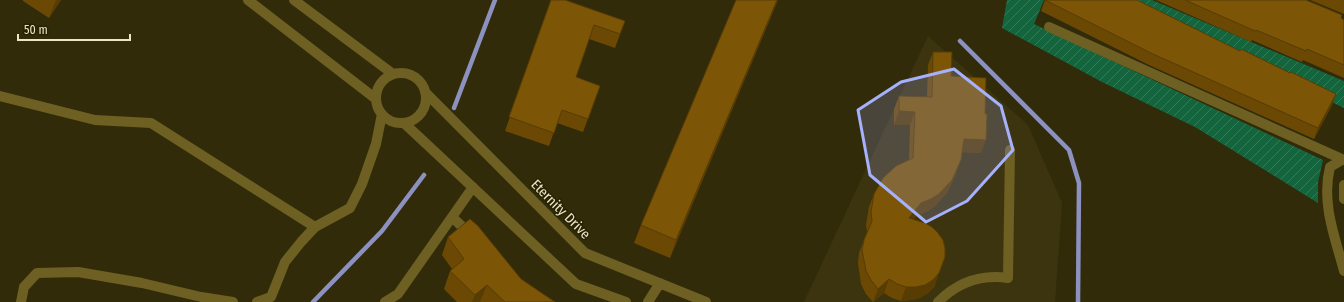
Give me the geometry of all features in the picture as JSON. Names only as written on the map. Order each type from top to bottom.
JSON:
[{"type":"street","points":[[248,0],[376,99]]},
{"type":"street","points":[[294,0],[393,74],[380,84],[376,99],[382,114],[388,119],[404,123],[419,115],[424,108],[426,100],[425,92]]},
{"type":"street","points":[[1049,27],[1343,158]]},
{"type":"street","name":"Eternity Drive","points":[[393,74],[409,74],[416,78],[422,84],[425,92],[585,253],[706,302]]},
{"type":"street","points":[[0,96],[95,120],[151,123],[315,227]]},
{"type":"street","points":[[257,302],[271,297],[285,262],[315,227],[350,208],[362,184],[376,144],[382,114]]},
{"type":"street","points":[[404,123],[576,284],[626,302]]},
{"type":"street","points":[[938,302],[949,292],[968,281],[988,276],[1008,278],[1010,150]]},
{"type":"street","points":[[1343,158],[1344,171]]},
{"type":"street","points":[[1343,158],[1330,167],[1326,190],[1328,212],[1344,271]]},
{"type":"street","points":[[1344,185],[1344,199]]},
{"type":"street","points":[[384,302],[398,294],[473,187]]},
{"type":"street","points":[[452,217],[479,243]]},
{"type":"street","points":[[21,302],[24,287],[37,273],[78,272],[142,283],[202,297],[233,302]]},
{"type":"street","points":[[648,302],[660,283]]},
{"type":"highlighted area","points":[[954,69],[1001,106],[1013,150],[967,201],[926,222],[870,175],[858,110],[901,82]]},
{"type":"shaded area","points":[[928,36],[1028,125],[1062,203],[1055,302],[804,302]]},
{"type":"green space","points":[[1007,0],[1044,0],[1034,24],[1323,160],[1318,182],[1318,203],[1195,127],[1102,82],[1002,28]]},
{"type":"green space","points":[[1119,0],[1152,0],[1344,81],[1344,108]]},
{"type":"building","points":[[551,0],[565,0],[625,21],[620,34],[594,25],[576,77],[600,86],[588,119],[562,110],[554,133],[509,117]]},
{"type":"building","points":[[736,0],[777,0],[676,240],[641,225]]},
{"type":"building","points":[[1045,0],[1137,0],[1240,51],[1241,49],[1336,94],[1318,128],[1153,54]]},
{"type":"building","points":[[1185,0],[1306,0],[1342,15],[1341,18],[1344,20],[1344,65],[1307,49],[1306,51],[1256,30],[1255,31]]},
{"type":"building","points":[[933,52],[952,52],[951,76],[986,78],[986,140],[964,139],[961,160],[952,180],[939,194],[921,203],[909,218],[932,227],[943,240],[945,257],[939,273],[933,280],[925,285],[906,287],[889,279],[878,289],[866,271],[862,250],[864,240],[872,221],[871,212],[874,194],[883,178],[896,166],[913,158],[915,112],[899,111],[899,96],[932,97]]},
{"type":"building","points":[[470,219],[478,226],[521,279],[555,302],[505,302],[487,285],[475,295],[450,271],[464,259],[448,237]]},
{"type":"waterway","points":[[454,108],[495,0]]},
{"type":"waterway","points":[[960,41],[1069,150],[1079,183],[1078,302]]},
{"type":"waterway","points":[[313,302],[382,231],[424,175]]}]
